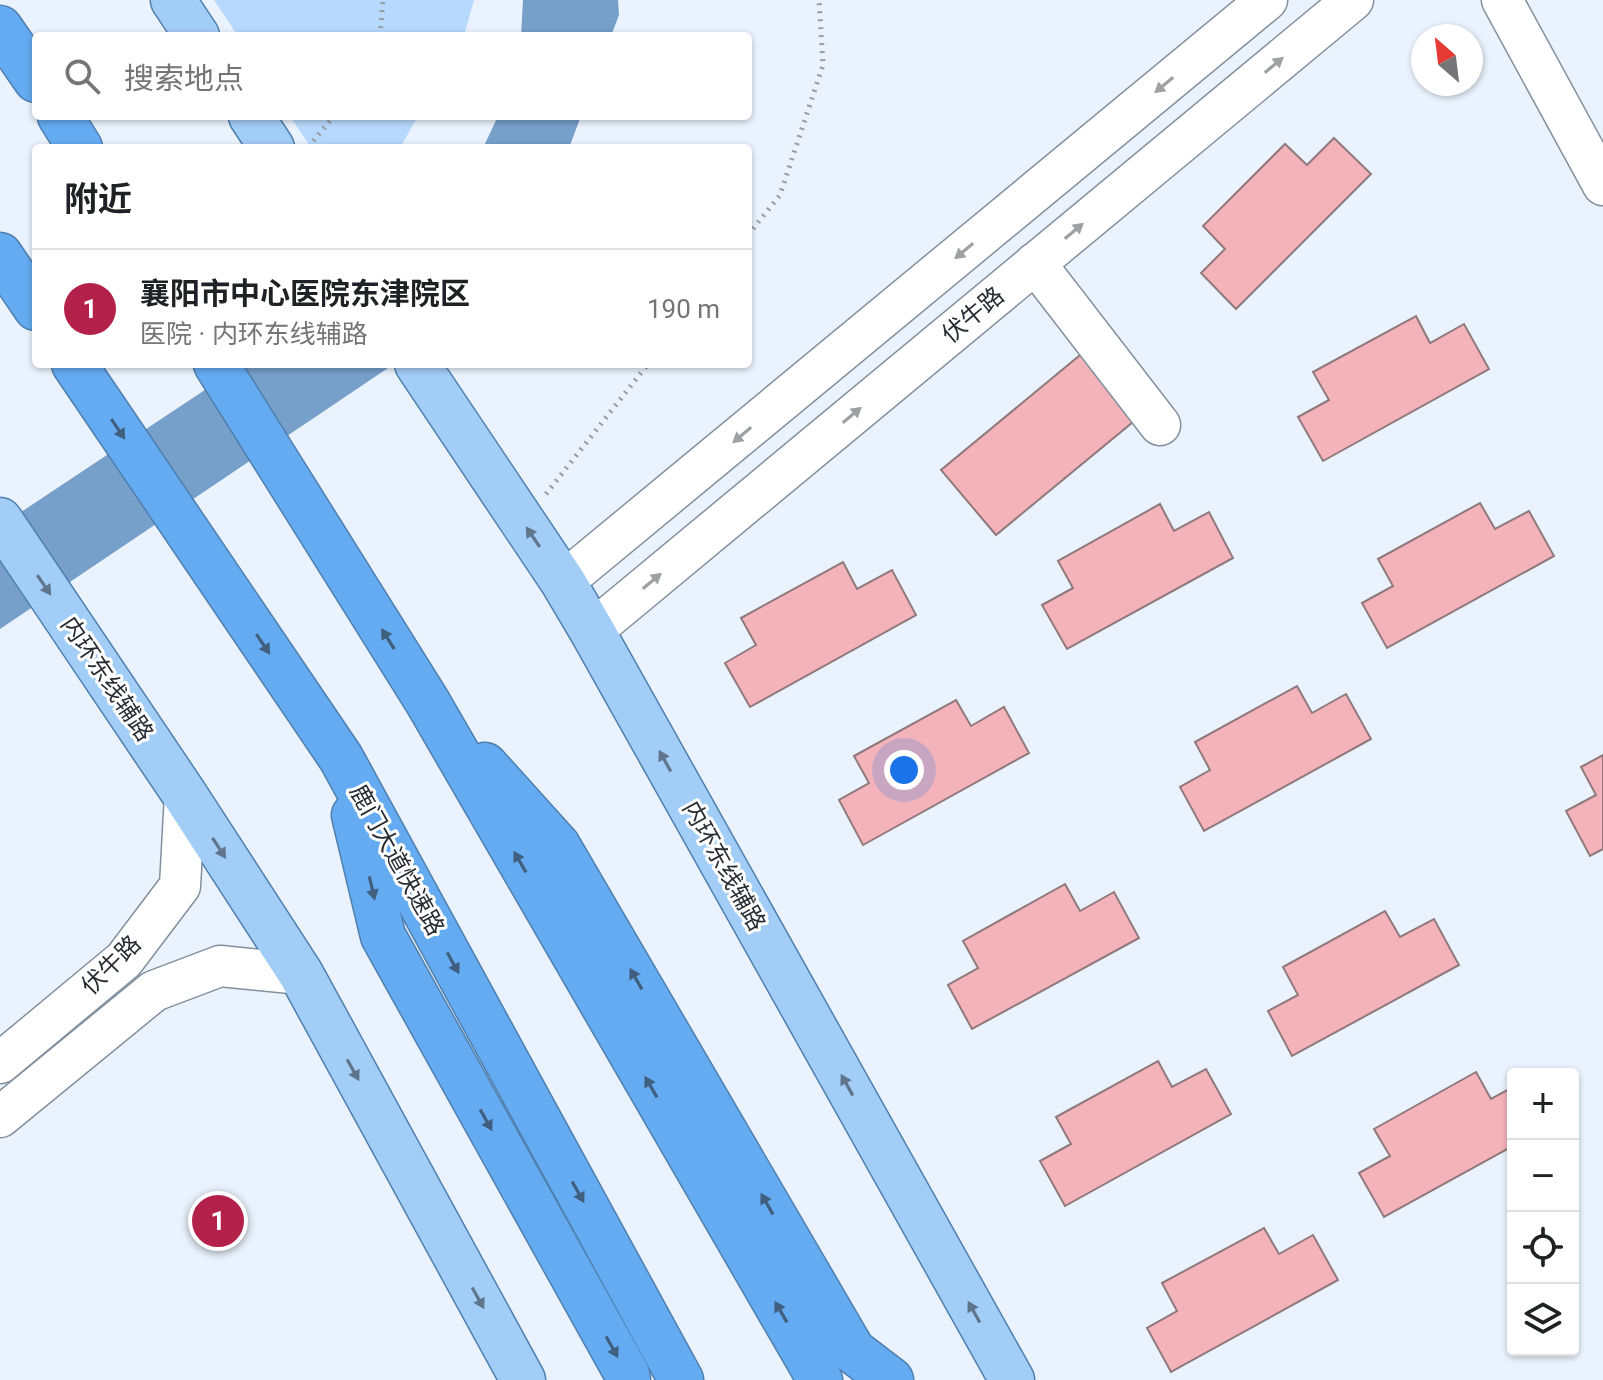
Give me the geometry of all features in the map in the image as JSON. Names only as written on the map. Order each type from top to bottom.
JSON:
[{"type":"highway","points":[[0,28],[32,74]]},
{"type":"highway","points":[[62,120],[78,144]]},
{"type":"highway","points":[[0,255],[32,302]]},
{"type":"highway","name":"鹿门大道快速路","points":[[77,368],[341,758],[681,1380]]},
{"type":"highway","points":[[219,368],[427,701],[820,1380]]},
{"type":"highway","points":[[427,701],[558,846],[853,1351],[891,1380]]},
{"type":"highway","points":[[341,758],[383,936],[628,1380]]},
{"type":"main road","points":[[173,0],[194,32]]},
{"type":"main road","points":[[254,120],[269,144]]},
{"type":"main road","name":"内环东线辅路","points":[[420,368],[563,582],[592,631],[1012,1380]]},
{"type":"main road","name":"内环东线辅路","points":[[0,520],[301,974],[523,1380]]},
{"type":"street","points":[[563,582],[1267,0]]},
{"type":"street","name":"伏牛路","points":[[592,631],[1353,0]]},
{"type":"street","points":[[1502,0],[1603,185]]},
{"type":"street","points":[[1035,263],[1160,425]]},
{"type":"street","name":"伏牛路","points":[[0,1063],[124,960],[180,886],[185,795]]},
{"type":"street","points":[[0,1117],[154,991],[220,966],[301,974]]},
{"type":"path","points":[[380,32],[383,0]]},
{"type":"path","points":[[752,230],[780,195],[823,65],[819,0]]},
{"type":"path","points":[[310,144],[331,120]]},
{"type":"path","points":[[524,523],[645,368]]},
{"type":"shaded area","points":[[214,0],[474,0],[465,32],[235,32]]},
{"type":"shaded area","points":[[523,0],[618,0],[619,15],[613,32],[521,32]]},
{"type":"shaded area","points":[[293,120],[416,120],[402,144],[308,144]]},
{"type":"shaded area","points":[[496,120],[580,120],[570,144],[485,144]]},
{"type":"shaded area","points":[[238,368],[388,368],[0,629],[0,526]]},
{"type":"building","points":[[1334,138],[1371,174],[1236,309],[1201,273],[1225,249],[1203,226],[1285,144],[1307,165]]},
{"type":"building","points":[[1416,316],[1430,343],[1464,324],[1489,369],[1323,461],[1298,417],[1329,400],[1313,372]]},
{"type":"building","points":[[1085,351],[1139,417],[996,535],[941,470]]},
{"type":"building","points":[[1480,503],[1495,529],[1529,511],[1554,556],[1387,648],[1362,603],[1393,586],[1378,559]]},
{"type":"building","points":[[1160,504],[1174,531],[1209,512],[1233,558],[1067,649],[1042,605],[1073,588],[1058,561]]},
{"type":"building","points":[[843,562],[857,589],[892,570],[916,615],[750,707],[725,663],[756,645],[741,618]]},
{"type":"building","points":[[1297,686],[1312,713],[1346,694],[1371,739],[1204,831],[1180,787],[1210,770],[1195,742]]},
{"type":"building","points":[[956,700],[971,726],[1004,707],[1029,753],[863,845],[839,800],[869,783],[854,756]]},
{"type":"building","points":[[1603,755],[1603,849],[1590,856],[1566,811],[1596,795],[1581,767]]},
{"type":"building","points":[[1065,884],[1080,911],[1114,892],[1139,938],[972,1029],[948,985],[978,968],[963,941]]},
{"type":"building","points":[[1385,911],[1400,937],[1434,919],[1459,965],[1292,1056],[1268,1011],[1298,995],[1283,967]]},
{"type":"building","points":[[1158,1061],[1172,1087],[1206,1069],[1231,1114],[1065,1206],[1040,1161],[1071,1144],[1056,1117]]},
{"type":"building","points":[[1476,1072],[1491,1099],[1507,1090],[1507,1149],[1384,1217],[1359,1173],[1390,1156],[1374,1129]]},
{"type":"building","points":[[1264,1228],[1279,1254],[1313,1235],[1338,1280],[1171,1372],[1147,1328],[1177,1311],[1162,1283]]},
{"type":"place","name":"襄阳市中心医院东津院区","points":[[218,1221]]}]
